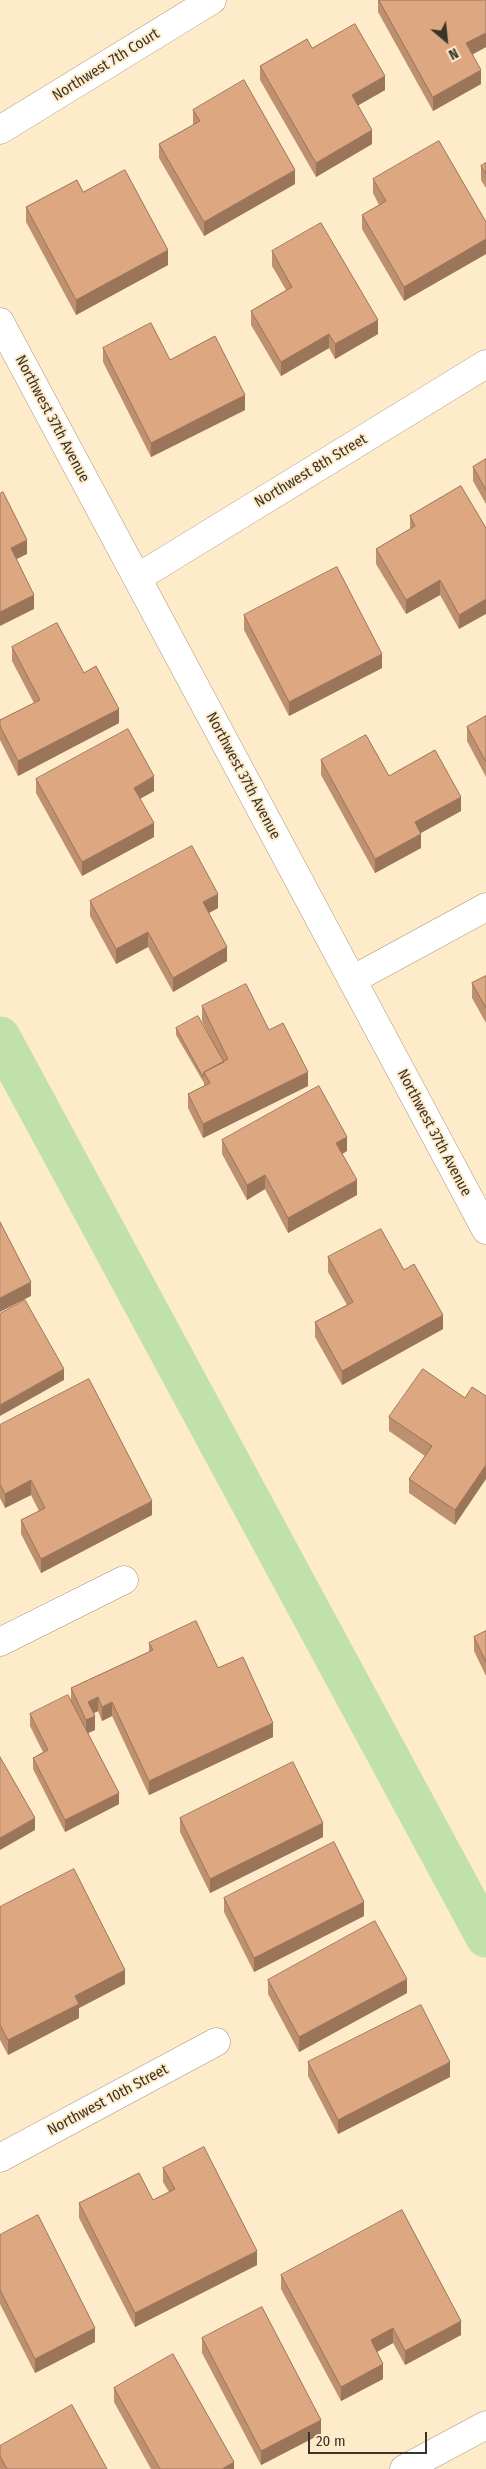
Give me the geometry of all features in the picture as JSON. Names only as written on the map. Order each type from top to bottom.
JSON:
[{"type":"street","name":"Northwest 7th Court","points":[[0,130],[212,0]]},
{"type":"street","name":"Northwest 37th Avenue","points":[[0,322],[486,1230]]},
{"type":"street","name":"Northwest 8th Street","points":[[137,578],[486,364]]},
{"type":"street","points":[[352,980],[486,907]]},
{"type":"street","points":[[0,1642],[124,1580]]},
{"type":"street","name":"Northwest 10th Street","points":[[0,2158],[216,2042]]},
{"type":"street","points":[[404,2469],[486,2425]]},
{"type":"building","points":[[379,0],[486,0],[486,33],[466,43],[481,70],[433,97]]},
{"type":"building","points":[[355,24],[385,76],[352,95],[372,130],[316,163],[260,66],[307,39],[312,48]]},
{"type":"building","points":[[244,80],[295,170],[204,222],[159,144],[200,121],[193,110]]},
{"type":"building","points":[[439,141],[486,222],[486,239],[404,287],[362,215],[386,201],[373,179]]},
{"type":"building","points":[[486,163],[486,174],[481,166]]},
{"type":"building","points":[[125,170],[168,250],[76,300],[26,207],[77,180],[83,192]]},
{"type":"building","points":[[321,223],[378,320],[335,344],[329,334],[281,362],[251,311],[292,287],[272,251]]},
{"type":"building","points":[[151,323],[170,360],[215,336],[245,395],[151,443],[103,348]]},
{"type":"building","points":[[486,459],[486,490],[473,467]]},
{"type":"building","points":[[461,486],[486,528],[486,599],[459,615],[440,580],[406,600],[376,549],[415,526],[410,516]]},
{"type":"building","points":[[3,492],[27,540],[11,548],[34,595],[0,612],[0,494]]},
{"type":"building","points":[[337,567],[382,654],[289,702],[244,615]]},
{"type":"building","points":[[57,623],[84,673],[96,666],[119,709],[18,761],[0,726],[0,720],[40,700],[12,647]]},
{"type":"building","points":[[486,716],[486,762],[467,727]]},
{"type":"building","points":[[128,729],[154,776],[134,788],[154,823],[82,862],[36,779]]},
{"type":"building","points":[[366,735],[389,776],[435,750],[461,797],[415,822],[421,834],[375,859],[321,760]]},
{"type":"building","points":[[192,846],[218,894],[203,902],[227,947],[173,978],[148,932],[116,949],[90,901]]},
{"type":"building","points":[[486,976],[486,1008],[472,983]]},
{"type":"building","points":[[246,984],[269,1030],[283,1023],[308,1072],[203,1124],[188,1094],[210,1083],[204,1072],[228,1059],[202,1006]]},
{"type":"building","points":[[198,1016],[224,1062],[204,1072],[203,1077],[176,1028]]},
{"type":"building","points":[[319,1086],[347,1137],[336,1143],[357,1180],[288,1218],[265,1175],[247,1185],[222,1140]]},
{"type":"building","points":[[0,1222],[31,1282],[0,1298]]},
{"type":"building","points":[[381,1229],[404,1270],[414,1264],[443,1315],[342,1371],[315,1322],[353,1302],[328,1257]]},
{"type":"building","points":[[25,1300],[64,1369],[0,1405],[0,1314]]},
{"type":"building","points":[[423,1369],[465,1398],[472,1387],[486,1396],[486,1465],[455,1510],[409,1479],[432,1446],[389,1417]]},
{"type":"building","points":[[89,1379],[152,1501],[41,1559],[21,1520],[45,1508],[31,1480],[5,1494],[0,1484],[0,1425]]},
{"type":"building","points":[[196,1621],[218,1668],[243,1657],[273,1723],[149,1781],[112,1702],[102,1707],[98,1697],[88,1702],[95,1716],[86,1720],[71,1688],[153,1650],[149,1643]]},
{"type":"building","points":[[486,1631],[486,1662],[474,1637]]},
{"type":"building","points":[[68,1695],[119,1793],[65,1820],[33,1758],[48,1750],[30,1714]]},
{"type":"building","points":[[0,1757],[35,1818],[0,1838]]},
{"type":"building","points":[[293,1762],[323,1823],[210,1879],[180,1818]]},
{"type":"building","points":[[334,1842],[364,1902],[254,1958],[224,1898]]},
{"type":"building","points":[[74,1869],[125,1970],[75,1996],[79,2004],[8,2040],[0,2025],[0,1907]]},
{"type":"building","points":[[375,1921],[407,1979],[299,2037],[268,1980]]},
{"type":"building","points":[[421,2005],[450,2062],[338,2120],[308,2062]]},
{"type":"building","points":[[204,2147],[257,2251],[135,2313],[79,2203],[139,2173],[153,2200],[175,2189],[163,2168]]},
{"type":"building","points":[[402,2210],[461,2321],[405,2351],[393,2328],[371,2340],[383,2364],[341,2387],[281,2275]]},
{"type":"building","points":[[38,2215],[95,2328],[35,2359],[0,2290],[0,2235]]},
{"type":"building","points":[[262,2307],[321,2420],[261,2451],[202,2338]]},
{"type":"building","points":[[173,2354],[234,2462],[222,2469],[160,2469],[114,2388]]},
{"type":"building","points":[[72,2405],[107,2469],[7,2469],[0,2456],[0,2446]]},
{"type":"waterway","points":[[0,1037],[486,1937]]}]
